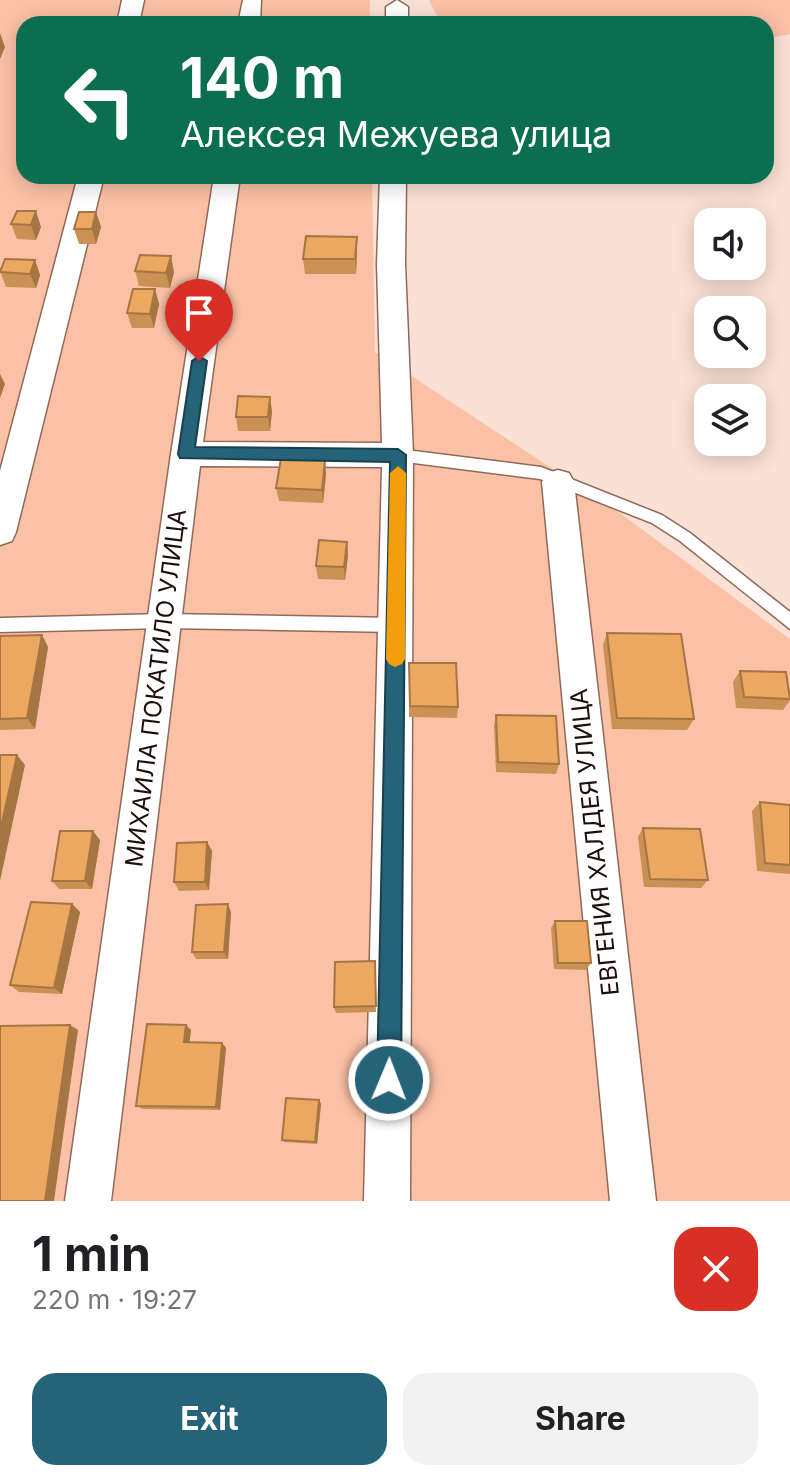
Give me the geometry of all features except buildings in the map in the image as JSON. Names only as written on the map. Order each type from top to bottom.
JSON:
[{"type":"street","points":[[0,532],[89,184]]},
{"type":"street","name":"МИХАИЛА ПОКАТИЛО УЛИЦА","points":[[88,1201],[186,454],[226,184]]},
{"type":"street","points":[[387,1201],[398,455],[391,264],[393,184]]},
{"type":"street","points":[[186,454],[398,455]]},
{"type":"street","name":"ЕВГЕНИЯ ХАЛДЕЯ УЛИЦА","points":[[558,482],[633,1201]]},
{"type":"lane","points":[[398,455],[541,473],[657,519],[685,537],[790,622]]},
{"type":"lane","points":[[0,625],[165,621],[396,625]]},
{"type":"shaded area","points":[[0,0],[370,0],[370,16],[16,16],[16,184],[372,184],[375,352],[620,513],[790,639],[790,1201],[0,1201]]},
{"type":"shaded area","points":[[429,0],[790,0],[790,34],[774,37],[774,16],[437,16]]},
{"type":"slow traffic","points":[[395,659],[398,473]]},
{"type":"route","points":[[199,361],[186,454],[398,455],[389,1080]]}]
